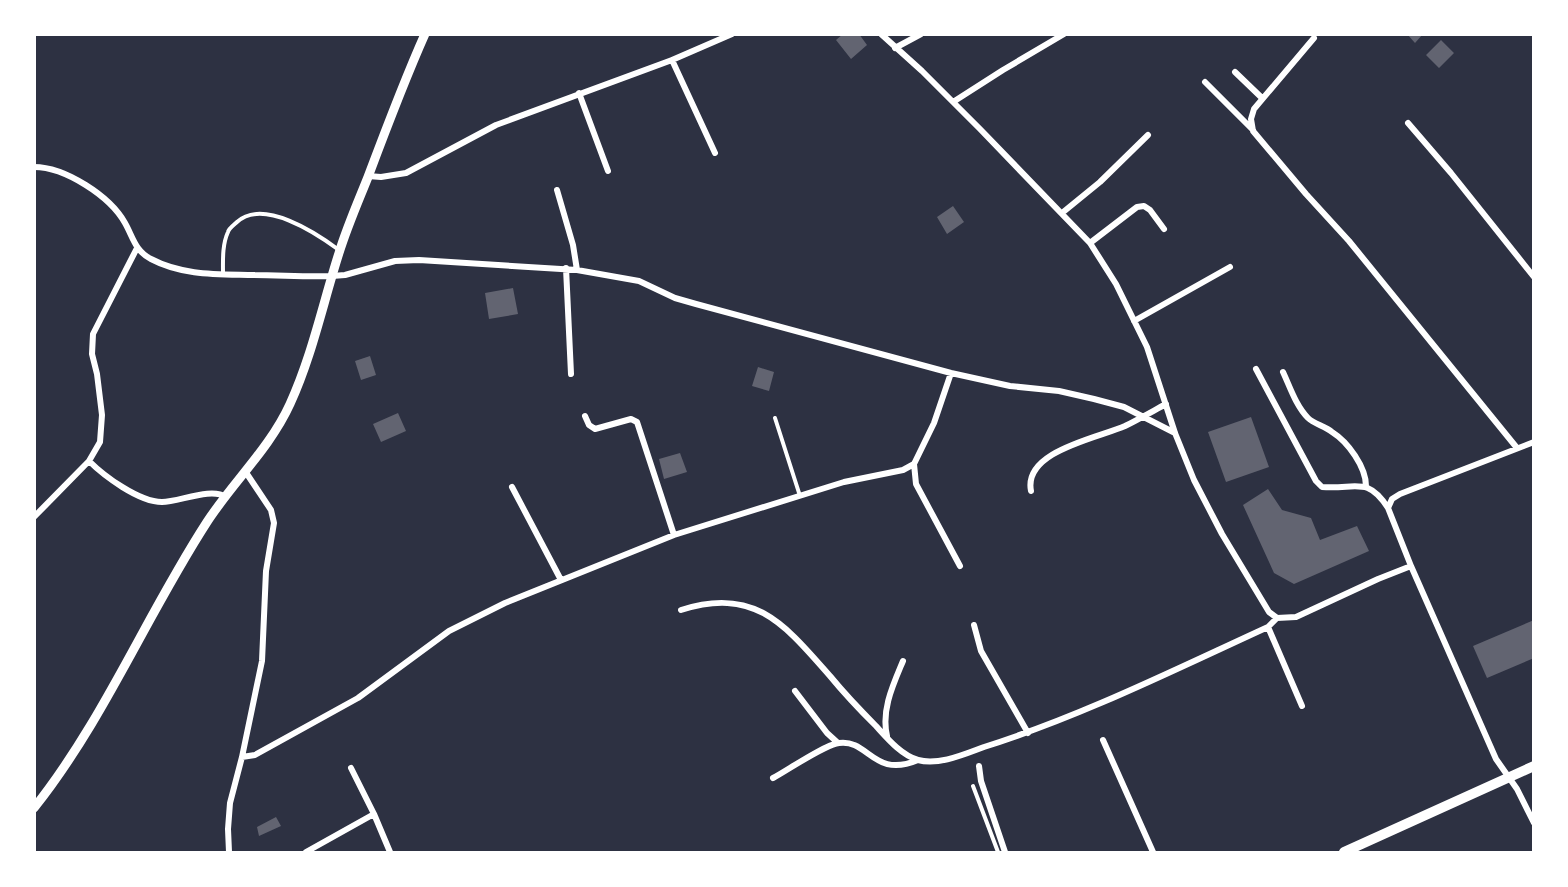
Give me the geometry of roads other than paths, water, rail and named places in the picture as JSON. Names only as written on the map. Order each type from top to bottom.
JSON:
[{"type":"main road","points":[[1344,852],[1533,766]]},
{"type":"street","points":[[34,808],[62,774],[84,740],[174,578],[208,522],[280,423],[290,404],[308,357],[339,251],[425,34]]},
{"type":"street","points":[[368,176],[381,177],[406,173],[496,125],[672,60],[732,34]]},
{"type":"street","points":[[881,34],[953,102],[1090,243],[1116,284],[1147,347],[1194,480],[1222,534],[1269,612],[1277,618],[1296,617],[1411,566]]},
{"type":"street","points":[[895,48],[921,34]]},
{"type":"street","points":[[953,102],[1003,69],[1064,34]]},
{"type":"street","points":[[1253,130],[1251,119],[1254,110],[1314,38]]},
{"type":"street","points":[[672,60],[715,153]]},
{"type":"street","points":[[1234,72],[1262,98]]},
{"type":"street","points":[[1205,82],[1253,130],[1349,241],[1517,448]]},
{"type":"street","points":[[579,93],[608,171]]},
{"type":"street","points":[[1408,123],[1451,173],[1533,277]]},
{"type":"street","points":[[1062,213],[1100,182],[1148,135]]},
{"type":"street","points":[[34,167],[59,172],[90,188],[118,214],[137,248],[145,256],[170,267],[192,273],[332,276],[345,275],[395,261],[419,260],[566,268],[639,281],[675,298],[951,373],[1010,386],[1059,391],[1124,407],[1176,433]]},
{"type":"street","points":[[557,190],[573,245],[577,270]]},
{"type":"street","points":[[1090,243],[1137,207],[1144,206],[1150,210],[1164,229]]},
{"type":"street","points":[[34,517],[89,461],[100,442],[102,429],[99,385],[92,345],[93,334],[137,248]]},
{"type":"street","points":[[1134,321],[1230,267]]},
{"type":"street","points":[[566,268],[571,374]]},
{"type":"street","points":[[1256,369],[1316,481],[1322,487],[1366,486],[1375,490],[1389,508],[1411,566],[1496,759],[1510,778],[1533,823]]},
{"type":"street","points":[[1283,372],[1309,420],[1332,431],[1351,451],[1366,479],[1366,486]]},
{"type":"street","points":[[951,373],[934,423],[914,464],[916,484],[960,566]]},
{"type":"street","points":[[1031,492],[1029,482],[1032,472],[1044,460],[1066,448],[1125,426],[1166,404]]},
{"type":"street","points":[[585,416],[589,425],[595,429],[631,419],[637,422],[674,535]]},
{"type":"street","points":[[1389,508],[1392,499],[1400,494],[1533,442]]},
{"type":"street","points":[[89,461],[115,482],[149,500],[160,502],[215,493],[226,497]]},
{"type":"street","points":[[242,757],[251,757],[263,752],[358,698],[449,631],[505,603],[674,535],[844,482],[903,470],[914,464]]},
{"type":"street","points":[[229,852],[230,803],[262,662],[266,571],[274,523],[271,510],[246,471]]},
{"type":"street","points":[[512,487],[561,580]]},
{"type":"street","points":[[681,610],[705,604],[728,603],[764,613],[784,627],[805,647],[887,737],[901,750],[918,760]]},
{"type":"street","points":[[773,778],[838,743],[852,744],[887,765],[951,758],[1028,733],[1093,706],[1268,627],[1277,618]]},
{"type":"street","points":[[974,625],[981,651],[1028,733]]},
{"type":"street","points":[[1268,627],[1302,706]]},
{"type":"street","points":[[887,737],[884,725],[887,706],[892,685],[903,661]]},
{"type":"street","points":[[795,691],[827,733],[838,743]]},
{"type":"street","points":[[1103,740],[1153,852]]},
{"type":"street","points":[[979,766],[981,782],[1005,852]]},
{"type":"street","points":[[351,768],[390,852]]},
{"type":"street","points":[[306,852],[342,834],[374,814]]},
{"type":"lane","points":[[223,274],[223,250],[228,230],[243,216],[265,213],[285,219],[326,241],[339,251]]},
{"type":"lane","points":[[775,418],[800,496]]},
{"type":"lane","points":[[973,786],[998,852]]}]
